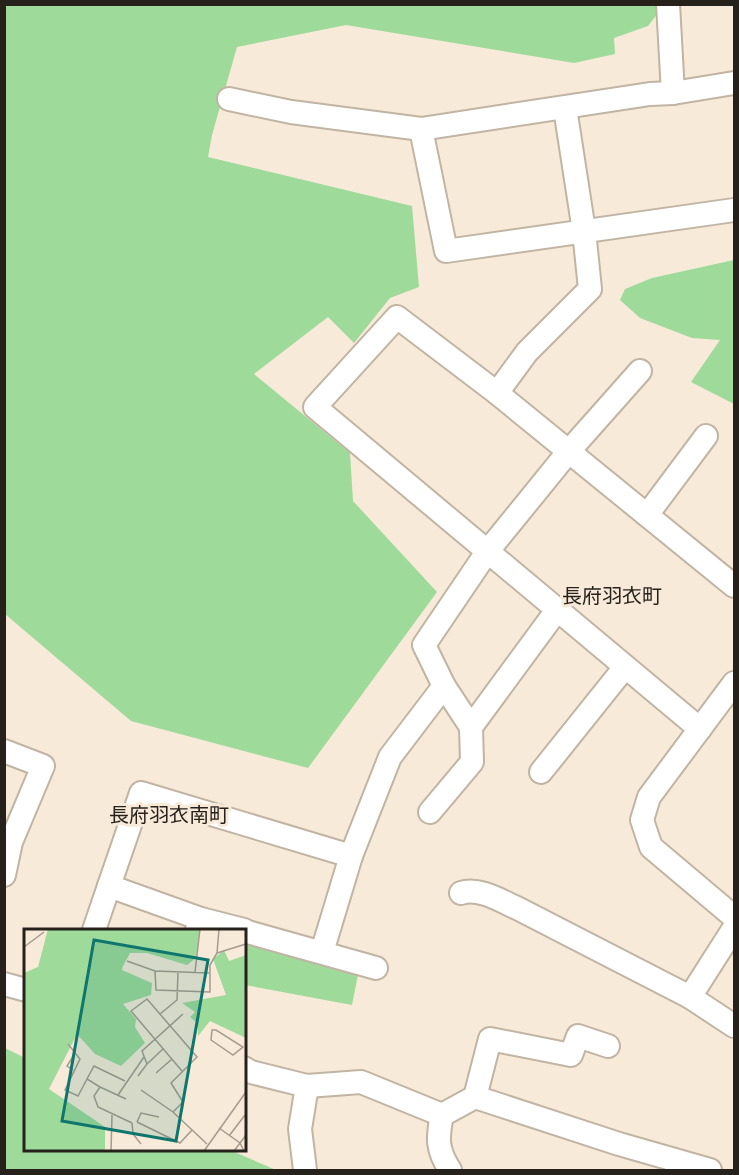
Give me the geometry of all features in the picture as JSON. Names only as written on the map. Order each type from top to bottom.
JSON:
[{"type":"street","points":[[668,4],[673,93]]},
{"type":"street","points":[[229,99],[291,112],[421,129],[735,83]]},
{"type":"street","points":[[497,393],[527,351],[590,290],[584,231],[565,108]]},
{"type":"street","points":[[421,129],[446,251],[735,210]]},
{"type":"street","points":[[700,729],[315,406],[397,317],[497,393],[735,586]]},
{"type":"street","points":[[430,812],[472,762],[471,727],[444,686],[424,645],[487,552],[569,451],[640,371]]},
{"type":"street","points":[[647,515],[706,436]]},
{"type":"street","points":[[471,727],[557,610]]},
{"type":"street","points":[[541,772],[625,667]]},
{"type":"street","points":[[735,683],[649,797],[642,820],[651,847],[735,917]]},
{"type":"street","points":[[322,952],[351,856],[390,757],[444,686]]},
{"type":"street","points":[[4,751],[43,766],[8,841],[4,875]]},
{"type":"street","points":[[94,929],[141,793],[351,856]]},
{"type":"street","points":[[109,886],[199,925],[229,929]]},
{"type":"street","points":[[461,893],[468,891],[488,896],[517,908],[690,997],[735,1026]]},
{"type":"street","points":[[690,997],[735,928]]},
{"type":"street","points":[[246,932],[376,968]]},
{"type":"street","points":[[4,984],[24,989]]},
{"type":"street","points":[[475,1097],[490,1039],[571,1055],[578,1036],[608,1046]]},
{"type":"street","points":[[246,1069],[307,1086],[361,1082],[442,1115]]},
{"type":"street","points":[[305,1170],[300,1128],[307,1086]]},
{"type":"street","points":[[442,1115],[475,1097],[618,1144],[710,1170]]},
{"type":"street","points":[[442,1115],[438,1137],[441,1156],[450,1170]]},
{"type":"green space","points":[[5,5],[664,5],[648,26],[614,38],[615,54],[574,63],[346,25],[237,47],[208,157],[412,206],[419,287],[390,298],[354,343],[328,317],[254,374],[350,453],[353,501],[437,592],[308,768],[131,721],[5,614]]},
{"type":"green space","points":[[734,260],[734,404],[691,382],[720,340],[692,338],[640,318],[620,300],[625,289],[652,278]]},
{"type":"green space","points":[[246,945],[358,975],[352,1005],[246,985]]},
{"type":"green space","points":[[5,1048],[24,1058],[24,1151],[232,1151],[276,1170],[5,1170]]},
{"type":"district","name":"長府羽衣町","points":[[612,596]]},
{"type":"district","name":"長府羽衣南町","points":[[169,815]]}]
